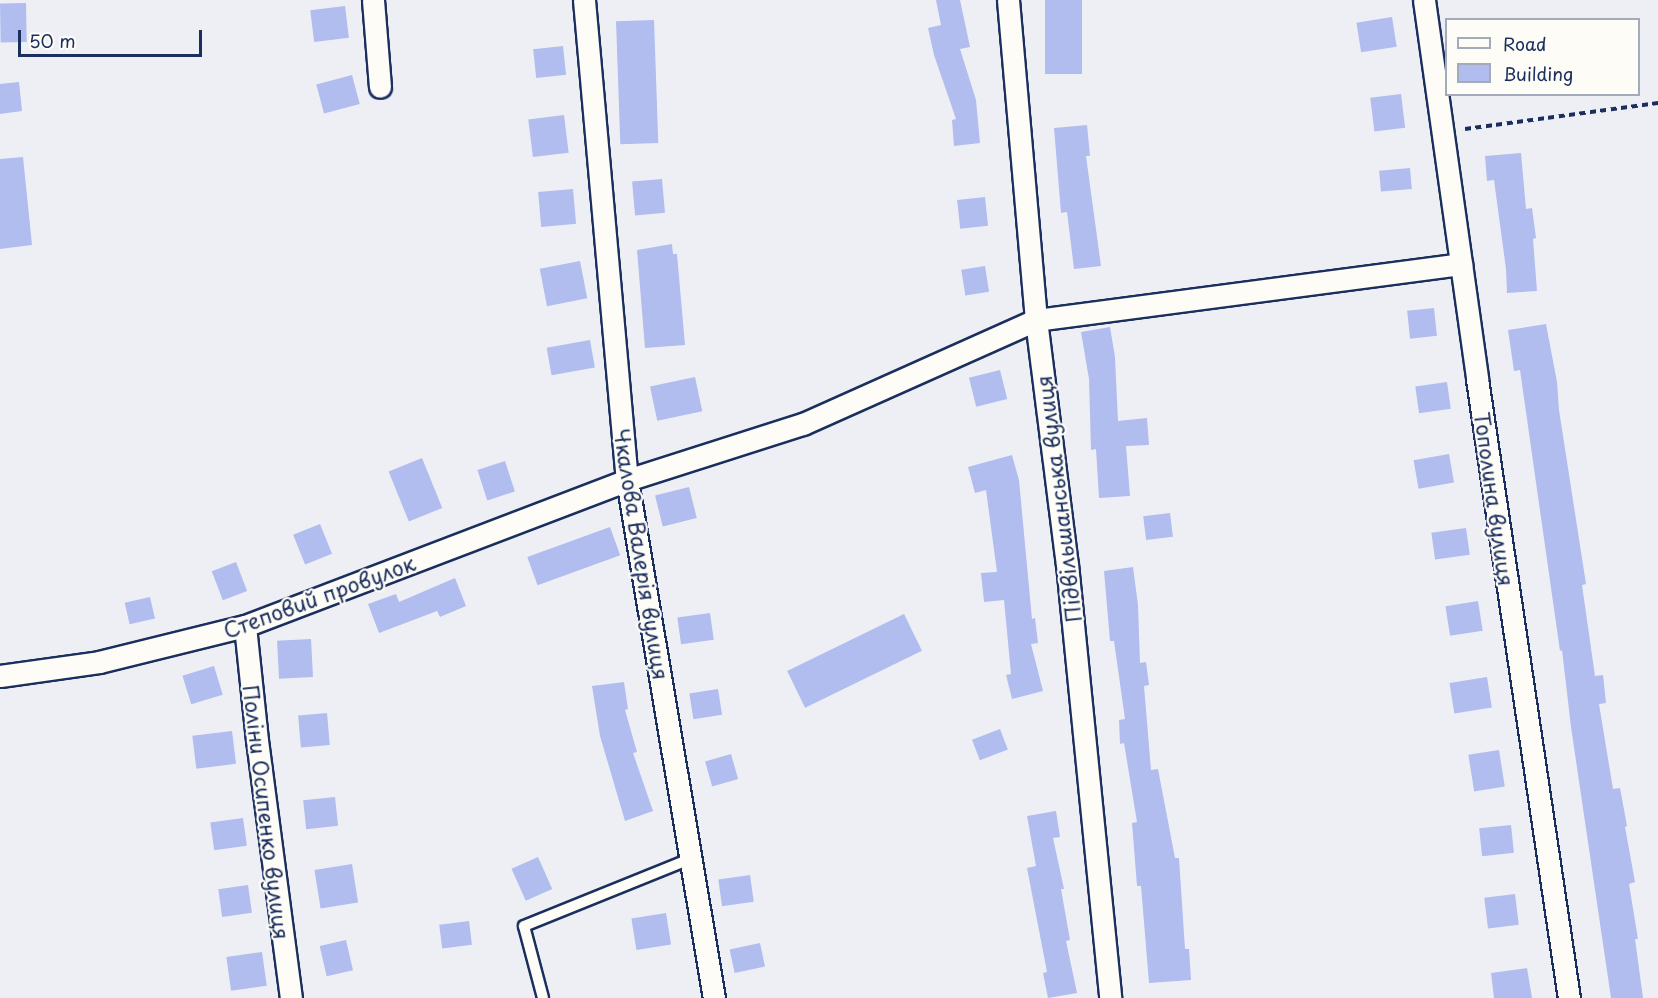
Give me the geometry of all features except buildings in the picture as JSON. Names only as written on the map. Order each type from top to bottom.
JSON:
[{"type":"street","points":[[373,0],[380,87]]},
{"type":"street","name":"Чкалова Валерія вулиця","points":[[584,0],[627,480],[714,998]]},
{"type":"street","name":"Підвільшанська вулиця","points":[[1008,0],[1036,320],[1067,564],[1110,998]]},
{"type":"street","name":"Тополина вулиця","points":[[1425,0],[1461,264],[1569,998]]},
{"type":"street","name":"Степовий провулок","points":[[0,676],[99,662],[245,626],[627,480],[803,423],[1036,320],[1461,264]]},
{"type":"street","name":"Поліни Осипенко вулиця","points":[[245,626],[257,740],[291,998]]},
{"type":"lane","points":[[543,998],[524,926],[692,858]]},
{"type":"path","points":[[1443,132],[1658,103]]}]
